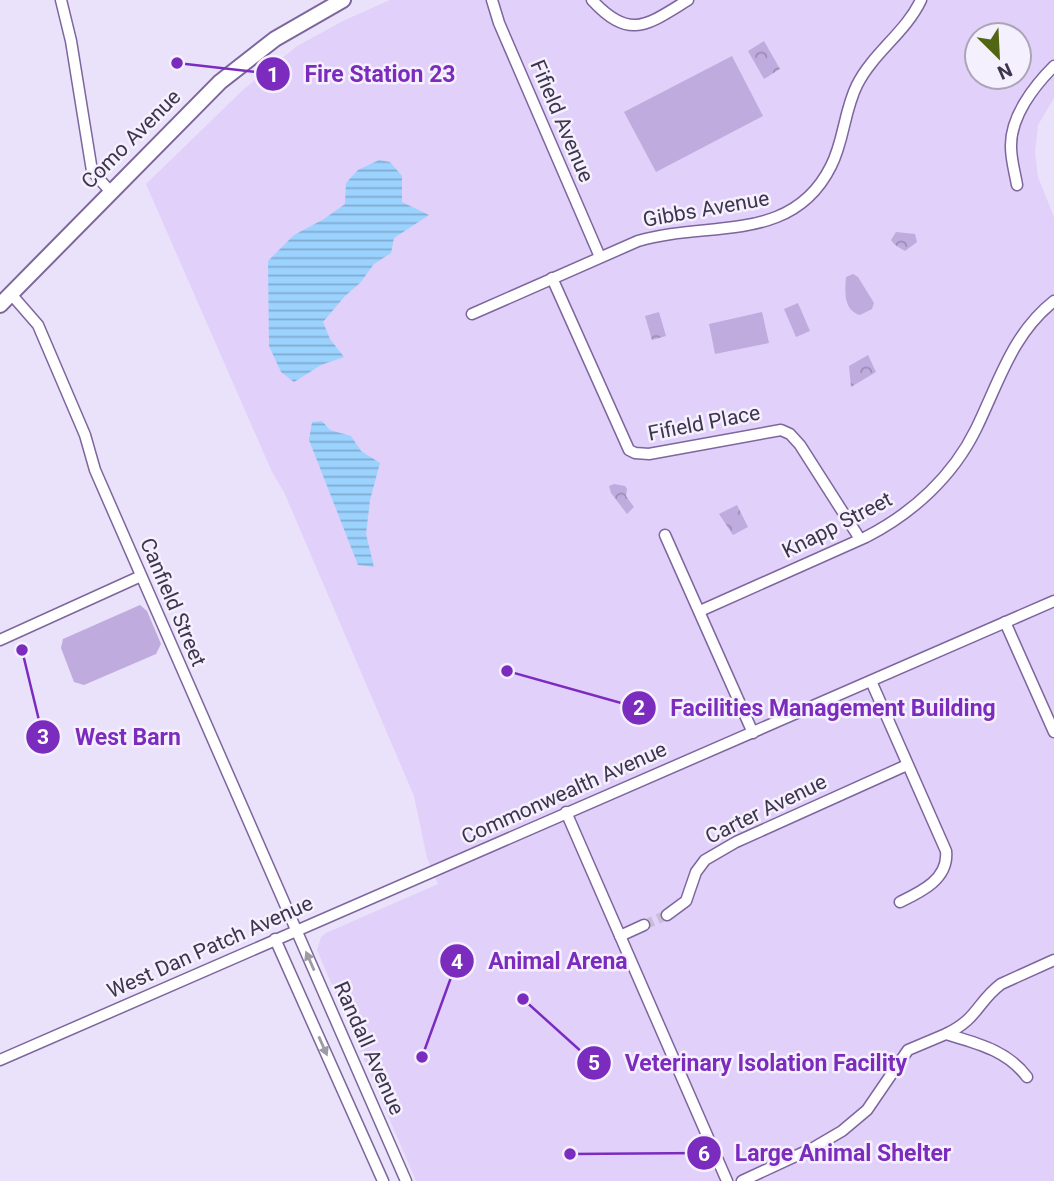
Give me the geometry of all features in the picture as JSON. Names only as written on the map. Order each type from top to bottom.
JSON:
[{"type":"main road","name":"Como Avenue","points":[[0,305],[192,108],[242,63],[284,33],[343,0]]},
{"type":"street","points":[[61,0],[73,54],[92,171],[110,191]]},
{"type":"street","name":"Fifield Avenue","points":[[492,0],[499,23],[600,257]]},
{"type":"street","points":[[592,0],[613,20],[637,25],[654,21],[688,0]]},
{"type":"street","name":"Gibbs Avenue","points":[[472,314],[638,241],[661,235],[764,222],[789,212],[805,201],[831,167],[847,110],[859,81],[910,18],[921,0]]},
{"type":"street","points":[[1017,185],[1011,148],[1014,127],[1027,101],[1054,66]]},
{"type":"street","name":"Fifield Place","points":[[552,278],[626,446],[635,453],[643,454],[781,430],[800,445],[860,539]]},
{"type":"street","name":"Canfield Street","points":[[11,293],[38,325],[85,435],[95,470],[296,930]]},
{"type":"street","name":"Knapp Street","points":[[700,611],[860,539],[902,516],[928,494],[949,471],[974,432],[1013,348],[1031,323],[1054,301]]},
{"type":"street","points":[[665,534],[753,733]]},
{"type":"street","points":[[0,640],[141,576]]},
{"type":"street","name":"Commonwealth Avenue","points":[[436,870],[1054,601]]},
{"type":"street","points":[[1005,622],[1054,733]]},
{"type":"street","points":[[871,681],[946,851],[947,859],[943,869],[924,891],[900,902]]},
{"type":"street","name":"Carter Avenue","points":[[667,915],[686,901],[696,872],[705,860],[736,842],[908,765]]},
{"type":"street","points":[[566,812],[727,1181]]},
{"type":"street","name":"West Dan Patch Avenue","points":[[0,1060],[436,870]]},
{"type":"street","points":[[620,936],[644,925]]},
{"type":"street","name":"Randall Avenue","points":[[296,930],[406,1181]]},
{"type":"street","name":"Randall Avenue","points":[[275,939],[383,1181]]},
{"type":"street","points":[[742,1181],[813,1148],[842,1131],[867,1110],[908,1050],[967,1023],[1001,984],[1054,960]]},
{"type":"street","points":[[946,1034],[1010,1058],[1027,1077]]},
{"type":"shaded area","points":[[390,0],[1054,0],[1054,98],[1038,125],[1035,152],[1038,177],[1054,217],[1054,1181],[416,1181],[317,950],[321,937],[326,933],[438,884],[427,858],[414,796],[284,492],[272,472],[146,184],[244,89],[297,46]]},
{"type":"green space","points":[[764,41],[780,69],[764,79],[748,51]]},
{"type":"green space","points":[[732,56],[763,116],[656,172],[624,112]]},
{"type":"green space","points":[[896,232],[915,234],[917,242],[905,251],[891,240]]},
{"type":"green space","points":[[853,274],[858,277],[874,303],[872,309],[860,315],[854,313],[846,299],[846,277]]},
{"type":"green space","points":[[798,303],[810,331],[796,337],[784,309]]},
{"type":"green space","points":[[659,312],[666,336],[652,340],[645,316]]},
{"type":"green space","points":[[762,312],[769,343],[715,354],[709,324]]},
{"type":"green space","points":[[868,355],[876,372],[851,387],[849,366]]},
{"type":"green space","points":[[614,484],[627,489],[626,496],[634,507],[627,514],[611,493],[609,486]]},
{"type":"green space","points":[[737,505],[748,527],[733,535],[719,514]]},
{"type":"green space","points":[[140,605],[147,611],[161,644],[156,654],[84,685],[74,682],[61,648],[63,639]]},
{"type":"water","points":[[379,160],[390,162],[402,176],[402,202],[429,215],[394,238],[391,253],[374,264],[323,322],[330,339],[344,357],[321,365],[294,382],[281,372],[269,346],[268,261],[294,235],[345,204],[346,183],[358,170]]},
{"type":"water","points":[[322,421],[330,430],[351,436],[361,451],[380,463],[370,500],[366,534],[374,567],[358,565],[309,440],[312,422]]},
{"type":"tunnel","points":[[644,925],[667,915]]},
{"type":"place","name":"Fire Station 23","points":[[177,63]]},
{"type":"place","name":"West Barn","points":[[22,650]]},
{"type":"place","name":"Facilities Management Building","points":[[507,671]]},
{"type":"place","name":"Veterinary Isolation Facility","points":[[523,999]]},
{"type":"place","name":"Animal Arena","points":[[422,1057]]},
{"type":"place","name":"Large Animal Shelter","points":[[570,1154]]}]
